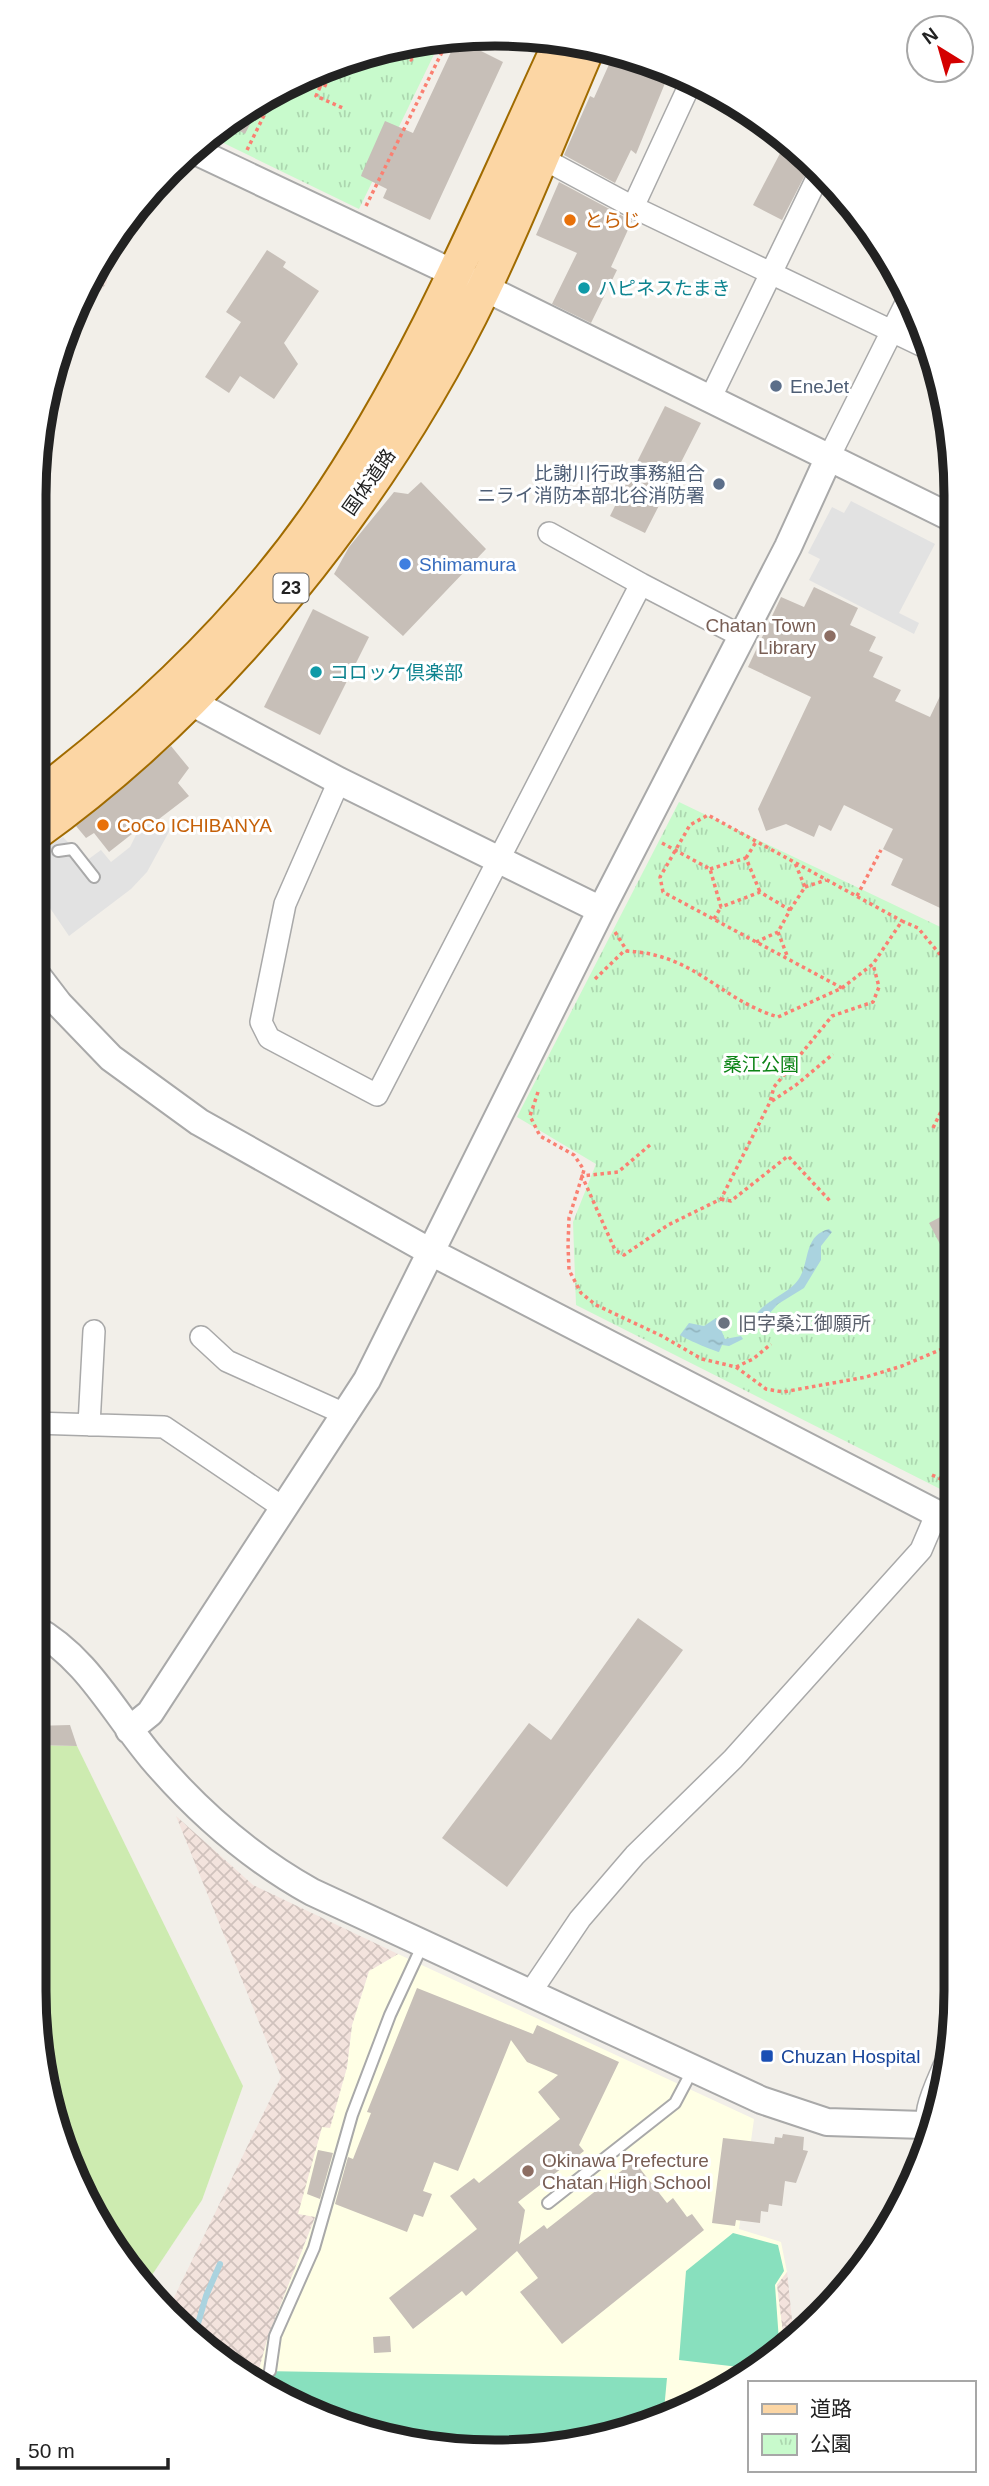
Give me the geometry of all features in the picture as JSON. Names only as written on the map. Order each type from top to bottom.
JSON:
[{"type":"main road","name":"国体道路","points":[[46,789],[168,690],[242,611],[284,561],[364,443],[454,274],[557,50]]},
{"type":"main road","name":"国体道路","points":[[46,843],[104,779],[189,701],[259,627],[335,530],[394,446],[485,288],[585,55]]},
{"type":"street","points":[[633,207],[687,90]]},
{"type":"street","points":[[201,154],[485,288],[944,514]]},
{"type":"street","points":[[540,157],[633,207],[917,343]]},
{"type":"street","points":[[710,399],[816,181]]},
{"type":"street","points":[[129,1731],[150,1713],[347,1415],[377,1361],[429,1251],[606,917],[903,309]]},
{"type":"street","points":[[550,533],[743,637]]},
{"type":"street","points":[[339,781],[285,904],[261,1022],[269,1038],[377,1095],[641,584]]},
{"type":"street","points":[[189,701],[606,917]]},
{"type":"street","points":[[46,987],[111,1058],[199,1122],[429,1251],[944,1518]]},
{"type":"street","points":[[89,1425],[94,1331]]},
{"type":"street","points":[[201,1337],[227,1361],[347,1415]]},
{"type":"street","points":[[46,1423],[164,1427],[285,1509]]},
{"type":"street","points":[[530,1993],[580,1920],[635,1855],[733,1759],[944,1521]]},
{"type":"street","points":[[46,1638],[77,1662],[96,1682],[129,1731],[198,1807],[261,1860],[312,1892],[693,2069],[802,2116],[921,2134]]},
{"type":"street","points":[[925,2118],[930,2098]]},
{"type":"lane","points":[[46,843],[72,849],[94,877]]},
{"type":"lane","points":[[270,2371],[275,2336],[314,2248],[352,2115],[390,2015],[423,1944]]},
{"type":"lane","points":[[548,2203],[675,2104],[693,2069]]},
{"type":"path","points":[[355,227],[442,48]]},
{"type":"path","points":[[402,55],[411,60],[414,53]]},
{"type":"path","points":[[314,84],[324,88],[329,78]]},
{"type":"path","points":[[320,87],[317,96],[345,109]]},
{"type":"path","points":[[236,171],[268,107]]},
{"type":"path","points":[[842,988],[663,892],[660,877],[690,825],[708,815],[918,928],[944,959]]},
{"type":"path","points":[[654,839],[710,869],[721,907]]},
{"type":"path","points":[[710,869],[746,858],[756,841]]},
{"type":"path","points":[[857,896],[881,850]]},
{"type":"path","points":[[746,858],[760,892],[790,910]]},
{"type":"path","points":[[795,862],[805,887]]},
{"type":"path","points":[[756,942],[778,932],[805,887],[828,880]]},
{"type":"path","points":[[714,919],[721,907],[760,892]]},
{"type":"path","points":[[606,917],[627,951]]},
{"type":"path","points":[[591,986],[597,975],[627,951],[653,952],[690,968],[754,1010],[778,1017],[842,988],[873,964],[902,921]]},
{"type":"path","points":[[778,932],[789,959]]},
{"type":"path","points":[[582,1177],[615,1250],[624,1255],[668,1225],[721,1199],[770,1102],[774,1087],[832,1016],[873,1002],[879,987],[873,964]]},
{"type":"path","points":[[770,1102],[796,1086],[833,1054]]},
{"type":"path","points":[[543,1080],[530,1115],[540,1136],[574,1154],[584,1170],[569,1218],[569,1270],[581,1293],[596,1305],[662,1336],[702,1359],[736,1367],[766,1389],[783,1392],[866,1377],[902,1366],[944,1348]]},
{"type":"path","points":[[933,1128],[944,1105]]},
{"type":"path","points":[[582,1177],[618,1172],[650,1145]]},
{"type":"path","points":[[721,1199],[731,1201],[788,1156],[831,1202]]},
{"type":"path","points":[[736,1367],[753,1359],[771,1344]]},
{"type":"path","points":[[932,1475],[944,1480]]},
{"type":"shaded area","points":[[106,270],[107,283],[88,305]]},
{"type":"shaded area","points":[[851,501],[935,544],[899,613],[919,623],[914,634],[809,580],[820,559],[808,553],[832,507],[844,513]]},
{"type":"shaded area","points":[[142,823],[171,828],[147,872],[131,889],[69,936],[46,902],[46,848],[63,837],[86,861],[101,850],[111,862],[130,847]]},
{"type":"shaded area","points":[[176,1816],[253,1885],[398,1954],[369,1971],[352,2025],[347,2067],[330,2128],[322,2127],[298,2214],[315,2217],[268,2336],[258,2373],[221,2348],[171,2303],[281,2077]]},
{"type":"shaded area","name":"Okinawa Prefecture Chatan High School","points":[[398,1954],[754,2119],[739,2229],[781,2242],[787,2272],[777,2285],[783,2335],[719,2380],[639,2417],[582,2432],[524,2440],[465,2440],[378,2425],[323,2406],[258,2373],[268,2336],[315,2218],[297,2214],[322,2127],[330,2127],[347,2067],[352,2025],[369,1971]]},
{"type":"shaded area","points":[[787,2272],[793,2327],[783,2335],[777,2285]]},
{"type":"green space","points":[[437,49],[359,209],[218,140],[270,106],[323,80],[378,61]]},
{"type":"green space","name":"桑江公園","points":[[679,802],[944,929],[944,1491],[576,1305],[573,1222],[596,1164],[517,1117]]},
{"type":"green space","points":[[46,1745],[77,1746],[243,2086],[202,2200],[150,2278],[121,2241],[92,2190],[69,2136],[54,2079],[46,2021]]},
{"type":"green space","points":[[733,2233],[778,2245],[784,2271],[775,2285],[779,2339],[740,2367],[679,2360],[686,2271]]},
{"type":"green space","points":[[262,2371],[667,2378],[664,2407],[639,2417],[553,2437],[465,2440],[407,2432],[350,2417],[296,2394],[261,2375]]},
{"type":"water","points":[[829,1229],[832,1232],[821,1246],[821,1260],[804,1288],[778,1304],[756,1328],[752,1326],[754,1318],[765,1305],[795,1284],[803,1270],[811,1243],[821,1232]]},
{"type":"water","points":[[716,1318],[725,1339],[741,1336],[743,1339],[729,1346],[722,1345],[719,1352],[680,1335],[689,1323],[704,1326]]},
{"type":"building","points":[[471,46],[503,62],[430,220],[383,198],[387,189],[361,176],[385,121],[413,133],[453,47]]},
{"type":"building","points":[[611,61],[666,80],[636,154],[631,150],[615,183],[564,155],[590,96],[594,98]]},
{"type":"building","points":[[249,118],[252,120],[245,134],[235,128]]},
{"type":"building","points":[[782,150],[807,172],[782,220],[753,205]]},
{"type":"building","points":[[559,182],[632,221],[611,267],[617,270],[591,323],[552,304],[577,253],[536,235]]},
{"type":"building","points":[[267,250],[286,262],[283,267],[319,291],[284,343],[298,364],[274,399],[240,376],[229,393],[205,377],[241,322],[226,312]]},
{"type":"building","points":[[665,406],[701,423],[645,533],[610,516]]},
{"type":"building","name":"Shimamura","points":[[421,482],[486,549],[403,636],[334,574],[349,547],[394,492],[408,494]]},
{"type":"building","points":[[814,587],[858,608],[850,625],[876,637],[869,651],[883,657],[873,677],[901,690],[895,701],[930,717],[944,688],[944,910],[891,885],[903,859],[883,849],[893,829],[844,805],[831,831],[819,825],[814,837],[786,824],[766,831],[758,809],[811,697],[748,667],[781,597],[804,607]]},
{"type":"building","name":"コロッケ倶楽部","points":[[313,609],[369,637],[320,735],[264,707]]},
{"type":"building","points":[[171,746],[189,768],[178,783],[189,796],[159,819],[151,819],[109,852],[94,833],[86,838],[76,826]]},
{"type":"building","points":[[944,1215],[944,1252],[929,1223]]},
{"type":"building","points":[[638,1618],[683,1650],[507,1887],[442,1838],[529,1723],[551,1740]]},
{"type":"building","points":[[70,1725],[77,1746],[46,1745],[46,1726]]},
{"type":"building","points":[[417,1988],[533,2034],[537,2025],[619,2062],[579,2145],[584,2151],[518,2202],[525,2210],[519,2244],[544,2225],[547,2229],[634,2161],[667,2203],[673,2198],[687,2217],[692,2214],[704,2230],[562,2344],[520,2292],[538,2278],[517,2251],[466,2296],[462,2291],[413,2329],[389,2298],[477,2229],[450,2196],[474,2178],[479,2183],[560,2119],[538,2092],[558,2075],[527,2062],[511,2040],[458,2171],[434,2162],[423,2191],[432,2194],[423,2217],[414,2214],[407,2232],[335,2204],[348,2157],[353,2159],[371,2113],[367,2112]]},
{"type":"building","points":[[783,2134],[804,2137],[803,2150],[808,2151],[796,2183],[785,2181],[782,2206],[769,2204],[768,2212],[761,2211],[760,2223],[736,2220],[735,2226],[712,2223],[723,2138],[774,2144],[775,2137],[782,2138]]},
{"type":"building","points":[[318,2150],[333,2153],[320,2199],[307,2194]]},
{"type":"building","points":[[390,2336],[391,2352],[374,2353],[373,2337]]},
{"type":"waterway","points":[[197,2328],[206,2296],[220,2264]]},
{"type":"place","name":"とらじ","points":[[570,220]]},
{"type":"place","name":"ハピネスたまき","points":[[584,288]]},
{"type":"place","name":"EneJet","points":[[776,386]]},
{"type":"place","name":"比謝川行政事務組合 ニライ消防本部北谷消防署","points":[[719,484]]},
{"type":"place","name":"Shimamura","points":[[405,564]]},
{"type":"place","name":"Chatan Town Library","points":[[830,636]]},
{"type":"place","name":"コロッケ倶楽部","points":[[316,672]]},
{"type":"place","name":"CoCo ICHIBANYA","points":[[103,825]]},
{"type":"place","name":"旧字桑江御願所","points":[[724,1323]]},
{"type":"place","name":"Chuzan Hospital","points":[[767,2056]]},
{"type":"place","name":"Okinawa Prefecture Chatan High School","points":[[528,2171]]}]
